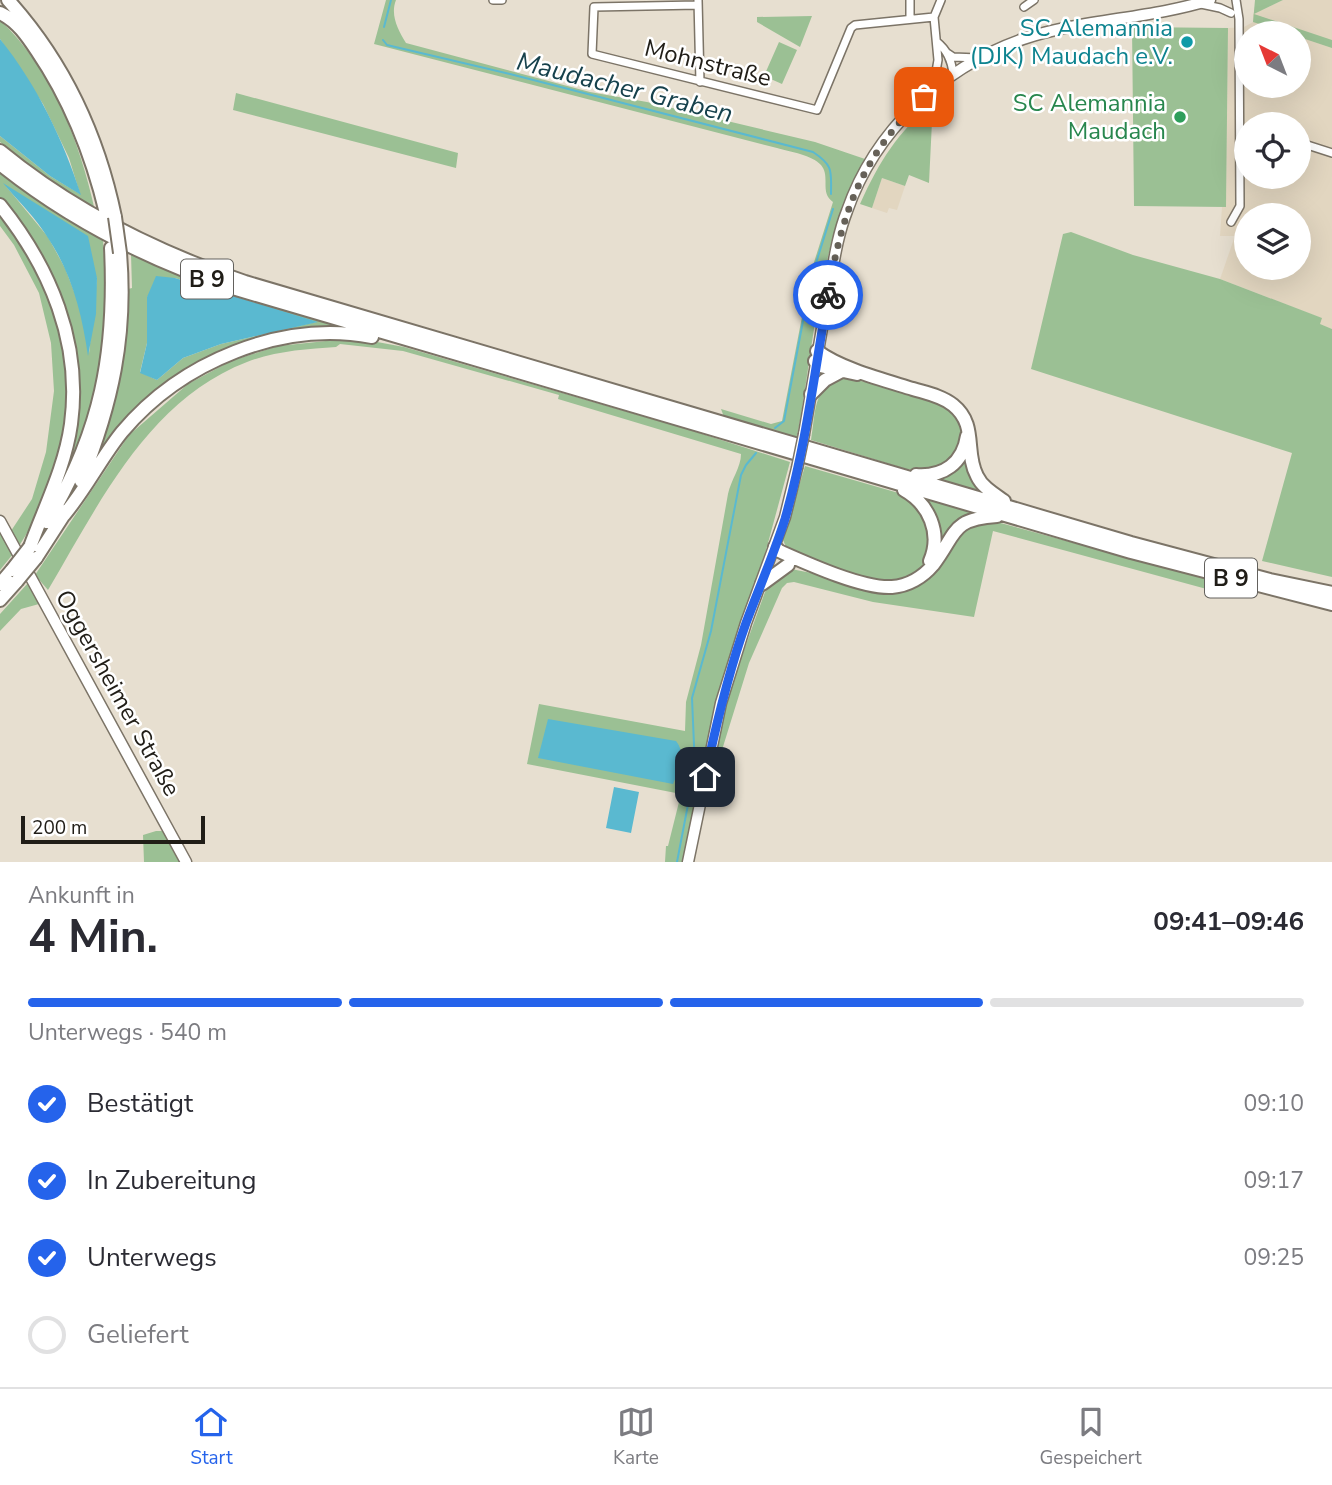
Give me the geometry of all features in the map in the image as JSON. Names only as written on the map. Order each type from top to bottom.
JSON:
[{"type":"highway","points":[[8,0],[43,43],[78,102],[96,145],[111,215],[123,308],[115,377],[99,435],[64,515]]},
{"type":"highway","points":[[0,13],[12,20],[29,40],[67,102],[111,215]]},
{"type":"highway","name":"B 9","points":[[0,151],[51,190],[99,219],[160,250],[206,269],[1007,511],[1131,552],[1332,604]]},
{"type":"highway","name":"B 9","points":[[0,164],[77,217],[151,257],[236,289],[435,349],[888,476]]},
{"type":"highway","points":[[0,205],[30,245],[53,289],[72,364],[72,402],[67,441],[33,552]]},
{"type":"highway","points":[[33,552],[80,461],[97,413],[106,372],[116,250]]},
{"type":"highway","points":[[0,600],[14,576],[79,498],[111,446],[150,404],[202,368],[233,353],[269,341],[317,334],[361,335],[435,349]]},
{"type":"highway","points":[[776,550],[814,567],[890,587],[915,581],[924,574],[959,526],[969,520],[1007,511],[977,477],[968,428],[961,412],[949,402],[819,356],[820,366],[840,372],[868,375]]},
{"type":"highway","points":[[811,394],[825,380],[840,372]]},
{"type":"highway","points":[[888,476],[927,476],[947,470],[961,456],[968,428]]},
{"type":"highway","points":[[888,476],[912,495],[932,520],[934,551],[924,574]]},
{"type":"highway","name":"B 9","points":[[1007,511],[1332,593]]},
{"type":"highway","points":[[776,550],[777,558],[788,565],[814,567]]},
{"type":"highway","points":[[762,584],[788,565]]},
{"type":"highway","points":[[0,584],[14,576]]},
{"type":"street","points":[[493,0],[502,0]]},
{"type":"street","points":[[910,0],[910,19]]},
{"type":"street","points":[[933,89],[938,61],[934,17],[941,0]]},
{"type":"street","points":[[1024,7],[1034,0]]},
{"type":"street","points":[[688,862],[721,703],[746,623],[776,550],[797,468],[841,229],[855,189],[870,161],[901,120],[933,89],[978,58],[999,48],[1048,32],[1210,0]]},
{"type":"street","points":[[1227,0],[1236,21]]},
{"type":"street","points":[[1236,0],[1238,21]]},
{"type":"street","points":[[698,2],[700,82]]},
{"type":"street","name":"Mohnstraße","points":[[698,2],[594,7],[592,54],[817,110],[851,28],[860,23],[934,17]]},
{"type":"street","points":[[1197,4],[1231,13]]},
{"type":"street","points":[[937,42],[953,57],[978,58]]},
{"type":"street","points":[[947,53],[953,74]]},
{"type":"street","points":[[938,61],[953,74]]},
{"type":"street","points":[[1311,146],[1332,153]]},
{"type":"street","points":[[1231,222],[1240,206],[1241,189]]},
{"type":"street","name":"Oggersheimer Straße","points":[[0,521],[186,862]]},
{"type":"shaded area","points":[[1283,0],[1332,0],[1332,329],[1319,324],[1321,318],[1220,279],[1234,239],[1234,280],[1311,280],[1311,203],[1234,203],[1234,236],[1220,236],[1222,207],[1226,206],[1228,28],[1234,28],[1234,98],[1311,98],[1311,21],[1253,21],[1253,14]]},
{"type":"shaded area","points":[[882,178],[905,186],[897,210],[889,208],[887,213],[872,208]]},
{"type":"green space","points":[[386,0],[396,0],[394,17],[406,43],[590,92],[647,102],[815,142],[865,159],[849,192],[827,260],[797,437],[724,417],[721,409],[771,424],[782,421],[810,275],[833,202],[827,194],[821,165],[795,153],[374,44]]},
{"type":"green space","points":[[1255,0],[1283,0],[1254,14],[1275,21],[1253,21]]},
{"type":"green space","points":[[812,16],[800,47],[757,22],[757,17]]},
{"type":"green space","points":[[0,20],[35,61],[61,108],[81,159],[95,211],[47,180],[0,142],[0,136],[50,176],[80,194],[69,158],[43,104],[0,39]]},
{"type":"green space","name":"SC Alemannia Maudach","points":[[1132,27],[1228,28],[1226,207],[1134,206]]},
{"type":"green space","points":[[1311,33],[1332,40],[1332,48],[1311,41]]},
{"type":"green space","points":[[779,42],[797,50],[782,84],[764,76]]},
{"type":"green space","points":[[236,93],[458,153],[456,168],[233,110]]},
{"type":"green space","points":[[933,101],[929,183],[909,175],[905,186],[882,178],[872,208],[860,204],[890,148]]},
{"type":"green space","points":[[0,171],[103,238],[106,305],[103,354],[89,414],[67,471],[76,385],[72,335],[55,282],[41,254],[0,198]],"holes":[[[5,185],[97,278],[89,353],[81,309],[65,268],[48,237]]]},
{"type":"green space","points":[[0,210],[48,285],[63,343],[67,374],[67,404],[58,462],[35,518],[19,546],[11,531],[32,499],[46,452],[54,391],[51,343],[39,293],[14,245],[0,226]]},
{"type":"green space","points":[[1071,232],[1133,255],[1220,279],[1322,318],[1320,324],[1332,329],[1332,577],[1262,561],[1292,453],[1031,369],[1063,234]]},
{"type":"green space","points":[[131,254],[176,273],[348,327],[342,331],[309,331],[185,373],[93,467],[111,413],[123,358],[128,289],[132,288]],"holes":[[[175,278],[316,322],[221,344],[183,358],[157,380],[140,372],[147,343],[147,297]]]},
{"type":"green space","points":[[345,339],[404,347],[690,430],[790,462],[765,554],[739,626],[718,699],[692,818],[687,862],[665,862],[666,846],[681,794],[527,764],[539,704],[685,731],[686,702],[701,645],[728,494],[741,454],[558,399],[559,395],[403,351],[340,344],[336,347],[280,353],[247,362],[212,379],[181,402],[154,428],[107,490],[48,590],[35,575],[129,435],[188,384],[231,361],[278,346]]},
{"type":"green space","points":[[842,378],[916,395],[950,410],[958,417],[961,428],[957,457],[929,472],[906,469],[811,440],[820,395],[832,382]]},
{"type":"green space","points":[[967,451],[987,494],[933,478]]},
{"type":"green space","points":[[805,466],[909,496],[932,531],[927,557],[917,572],[901,579],[861,577],[839,571],[786,547],[783,540]]},
{"type":"green space","points":[[915,495],[983,514],[966,518],[932,562],[938,544]]},
{"type":"green space","points":[[986,519],[1225,584],[1225,594],[993,531],[974,617],[873,602],[794,582],[787,583],[782,588],[749,663],[713,779],[709,774],[731,686],[765,592],[780,574],[791,569],[904,591],[962,527]]},
{"type":"green space","points":[[0,529],[13,554],[0,570]]},
{"type":"green space","points":[[28,583],[39,604],[21,609],[0,631],[0,614]]},
{"type":"green space","points":[[165,831],[181,862],[144,862],[143,835]]},
{"type":"water","points":[[0,39],[26,75],[48,113],[81,195],[50,176],[0,136]]},
{"type":"water","points":[[3,183],[88,236],[97,278],[96,314],[88,356],[79,310],[64,266],[43,231]]},
{"type":"water","points":[[156,276],[175,278],[318,322],[221,344],[183,358],[157,380],[140,373],[147,343],[147,297]]},
{"type":"water","points":[[548,719],[676,741],[681,757],[673,784],[538,758]]},
{"type":"water","points":[[614,787],[639,792],[631,833],[606,828]]},
{"type":"waterway","name":"Maudacher Graben","points":[[384,27],[391,0]]},
{"type":"waterway","name":"Maudacher Graben","points":[[383,40],[387,45],[813,152],[828,165],[831,194]]},
{"type":"waterway","points":[[775,428],[784,421],[811,279],[833,209]]},
{"type":"waterway","points":[[677,862],[695,768],[692,698],[711,631],[741,475],[756,453]]},
{"type":"way so far","points":[[828,295],[841,229],[855,189],[881,144],[924,97]]},
{"type":"place","name":"SC Alemannia (DJK) Maudach e.V.","points":[[1187,42]]},
{"type":"place","name":"SC Alemannia Maudach","points":[[1180,117]]},
{"type":"route","points":[[705,777],[721,703],[746,623],[785,517],[804,435],[828,295]]}]
